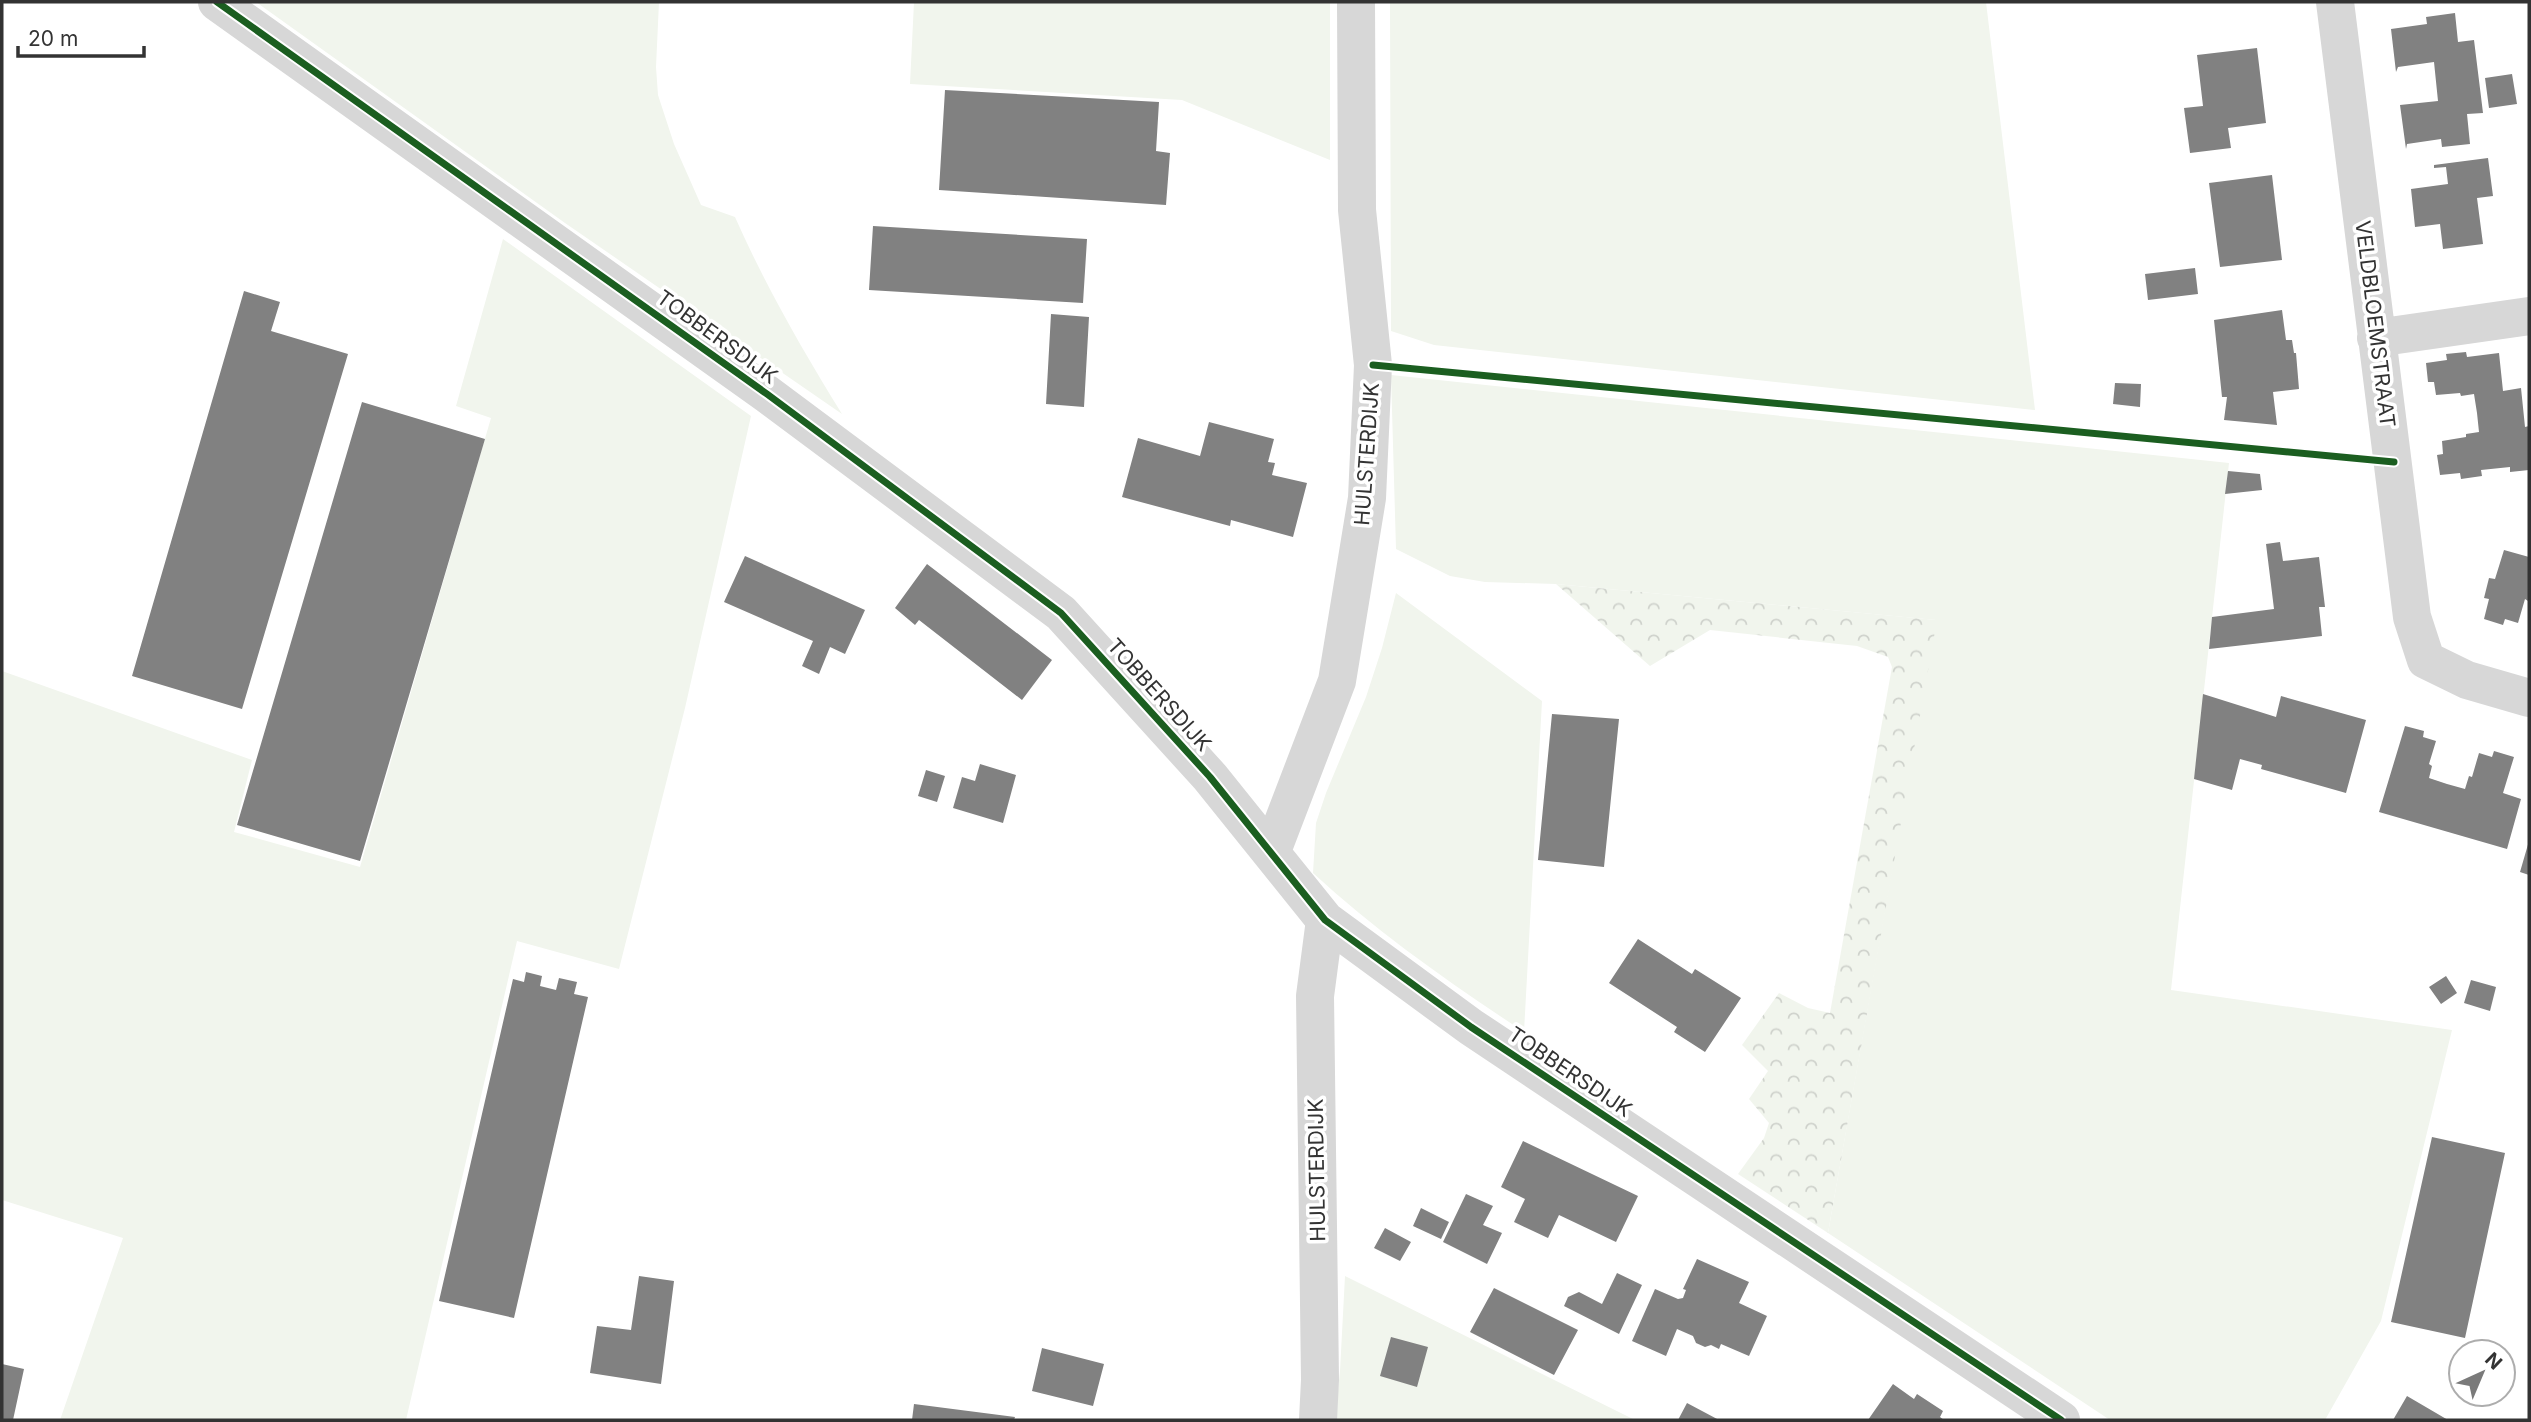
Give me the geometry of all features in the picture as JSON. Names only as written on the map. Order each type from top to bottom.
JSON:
[{"type":"street","name":"TOBBERSDIJK","points":[[217,2],[767,394],[1061,612],[1210,777],[1325,920],[1471,1027],[2046,1416]]},
{"type":"street","name":"HULSTERDIJK","points":[[1272,851],[1337,681],[1367,498],[1373,365],[1357,210],[1356,2]]},
{"type":"street","name":"VELDBLOEMSTRAAT","points":[[2335,2],[2412,617],[2426,660],[2467,680],[2529,698]]},
{"type":"street","points":[[2376,338],[2529,316]]},
{"type":"street","name":"HULSTERDIJK","points":[[1318,1420],[1320,1380],[1315,996],[1325,920]]},
{"type":"green space","points":[[256,2],[659,2],[656,67],[658,95],[674,144],[701,205],[735,217],[785,317],[842,414],[565,223]]},
{"type":"green space","points":[[914,2],[1330,2],[1330,160],[1182,100],[910,84]]},
{"type":"green space","points":[[1390,2],[1986,2],[2035,410],[1434,345],[1391,331]]},
{"type":"green space","points":[[503,239],[751,416],[685,708],[619,969],[517,941],[406,1420],[60,1420],[123,1238],[2,1200],[2,671],[252,760],[234,832],[360,867],[491,418],[456,406]]},
{"type":"green space","points":[[1391,375],[2229,463],[2171,990],[2452,1030],[2381,1321],[2325,1420],[2110,1420],[1828,1233],[1936,620],[1556,584],[1485,582],[1450,576],[1396,549]]},
{"type":"green space","points":[[1556,584],[1937,620],[1828,1233],[1738,1174],[1764,1138],[1769,1123],[1749,1099],[1768,1071],[1742,1045],[1779,993],[1808,1008],[1830,1013],[1892,667],[1888,657],[1857,646],[1710,630],[1650,666]]},
{"type":"green space","points":[[1396,593],[1542,701],[1524,1032],[1415,957],[1313,873],[1316,823],[1366,697]]},
{"type":"green space","points":[[1345,1276],[1635,1420],[1335,1420]]},
{"type":"building","points":[[2455,13],[2458,42],[2474,40],[2483,113],[2467,114],[2470,144],[2442,147],[2441,139],[2407,144],[2406,149],[2400,105],[2438,101],[2434,62],[2398,67],[2396,72],[2391,29],[2427,24],[2426,17]]},
{"type":"building","points":[[2257,48],[2266,123],[2228,128],[2231,148],[2190,153],[2184,108],[2203,106],[2197,55]]},
{"type":"building","points":[[2512,74],[2517,104],[2489,108],[2485,78]]},
{"type":"building","points":[[945,90],[1159,102],[1156,151],[1170,153],[1166,205],[939,190]]},
{"type":"building","points":[[2488,158],[2493,196],[2477,198],[2483,244],[2443,249],[2440,224],[2415,227],[2411,189],[2448,184],[2446,167],[2434,168],[2434,165]]},
{"type":"building","points":[[2272,175],[2282,260],[2220,267],[2209,183]]},
{"type":"building","points":[[873,226],[1087,239],[1083,303],[869,290]]},
{"type":"building","points":[[2195,268],[2198,294],[2148,300],[2145,274]]},
{"type":"building","points":[[244,291],[280,302],[271,331],[348,354],[242,709],[132,676]]},
{"type":"building","points":[[2282,310],[2286,340],[2292,340],[2296,353],[2299,389],[2273,392],[2277,425],[2224,420],[2227,397],[2222,397],[2214,320]]},
{"type":"building","points":[[1051,314],[1089,317],[1084,407],[1046,404]]},
{"type":"building","points":[[2466,352],[2467,357],[2499,353],[2503,391],[2521,388],[2525,427],[2529,426],[2529,470],[2510,472],[2510,467],[2481,470],[2482,476],[2461,479],[2460,473],[2440,475],[2437,455],[2443,454],[2442,441],[2479,432],[2477,413],[2474,394],[2436,395],[2434,382],[2428,382],[2426,363],[2447,360],[2446,354]]},
{"type":"building","points":[[2115,383],[2141,384],[2140,407],[2113,404]]},
{"type":"building","points":[[362,402],[485,439],[360,861],[237,825]]},
{"type":"building","points":[[1209,422],[1274,439],[1268,462],[1275,463],[1272,475],[1307,483],[1293,537],[1231,520],[1230,526],[1122,497],[1138,438],[1200,456]]},
{"type":"building","points":[[2228,471],[2260,474],[2262,490],[2225,494]]},
{"type":"building","points":[[2280,542],[2283,561],[2319,557],[2325,607],[2319,607],[2322,636],[2209,649],[2212,617],[2274,609],[2266,544]]},
{"type":"building","points":[[2504,550],[2529,557],[2529,598],[2528,601],[2525,599],[2518,623],[2505,619],[2503,625],[2484,619],[2489,599],[2484,598],[2489,578],[2495,579]]},
{"type":"building","points":[[745,556],[865,610],[845,654],[830,647],[819,674],[802,666],[813,641],[724,602]]},
{"type":"building","points":[[927,564],[1052,660],[1022,700],[919,620],[915,625],[895,608]]},
{"type":"building","points":[[2203,694],[2276,717],[2281,696],[2366,720],[2346,793],[2261,769],[2262,765],[2240,759],[2232,790],[2194,779]]},
{"type":"building","points":[[1552,714],[1619,719],[1604,867],[1538,860]]},
{"type":"building","points":[[2405,726],[2424,731],[2423,737],[2436,741],[2429,764],[2432,766],[2429,778],[2447,784],[2465,789],[2469,776],[2472,777],[2479,753],[2492,757],[2494,751],[2514,757],[2503,793],[2521,799],[2507,849],[2379,812]]},
{"type":"building","points":[[980,764],[1016,775],[1003,823],[953,808],[962,777],[975,781]]},
{"type":"building","points":[[926,770],[945,776],[937,802],[918,796]]},
{"type":"building","points":[[2529,841],[2529,875],[2520,872]]},
{"type":"building","points":[[1638,939],[1692,974],[1695,969],[1741,998],[1705,1052],[1674,1032],[1677,1027],[1609,983]]},
{"type":"building","points":[[526,972],[542,976],[540,986],[556,990],[559,978],[577,982],[574,994],[588,997],[514,1318],[439,1301],[513,979],[524,982]]},
{"type":"building","points":[[2446,976],[2457,993],[2441,1004],[2429,987]]},
{"type":"building","points":[[2471,980],[2496,987],[2490,1011],[2464,1003]]},
{"type":"building","points":[[2432,1137],[2505,1153],[2465,1338],[2391,1322]]},
{"type":"building","points":[[1523,1141],[1638,1196],[1616,1242],[1559,1215],[1548,1238],[1514,1222],[1525,1199],[1501,1187]]},
{"type":"building","points":[[1466,1194],[1493,1206],[1483,1225],[1502,1233],[1487,1264],[1443,1242]]},
{"type":"building","points":[[1421,1208],[1449,1222],[1441,1239],[1413,1226]]},
{"type":"building","points":[[1385,1228],[1411,1242],[1400,1261],[1374,1248]]},
{"type":"building","points":[[1697,1259],[1749,1282],[1739,1303],[1767,1316],[1749,1356],[1721,1344],[1719,1349],[1711,1345],[1705,1347],[1696,1343],[1693,1336],[1677,1329],[1666,1356],[1632,1341],[1655,1289],[1678,1299],[1683,1298],[1686,1290],[1683,1289]]},
{"type":"building","points":[[1617,1273],[1642,1285],[1619,1334],[1564,1306],[1568,1297],[1579,1292],[1602,1304]]},
{"type":"building","points":[[639,1276],[674,1281],[661,1384],[590,1373],[597,1326],[631,1330]]},
{"type":"building","points":[[1494,1288],[1578,1330],[1554,1375],[1470,1332]]},
{"type":"building","points":[[1391,1337],[1428,1347],[1417,1387],[1380,1376]]},
{"type":"building","points":[[1042,1348],[1104,1364],[1093,1406],[1032,1391]]},
{"type":"building","points":[[2,1364],[24,1369],[13,1420],[2,1419]]},
{"type":"building","points":[[1893,1384],[1914,1399],[1917,1394],[1943,1411],[1940,1417],[1944,1420],[1868,1420]]},
{"type":"building","points":[[2407,1396],[2448,1420],[2393,1420]]},
{"type":"building","points":[[1687,1403],[1719,1420],[1678,1420]]},
{"type":"building","points":[[914,1404],[1015,1417],[1014,1420],[912,1420]]},
{"type":"cycle path","points":[[217,2],[767,394],[1061,613],[1210,777],[1325,920],[1471,1027],[2061,1420]]},
{"type":"cycle path","points":[[1373,365],[2394,462]]}]
